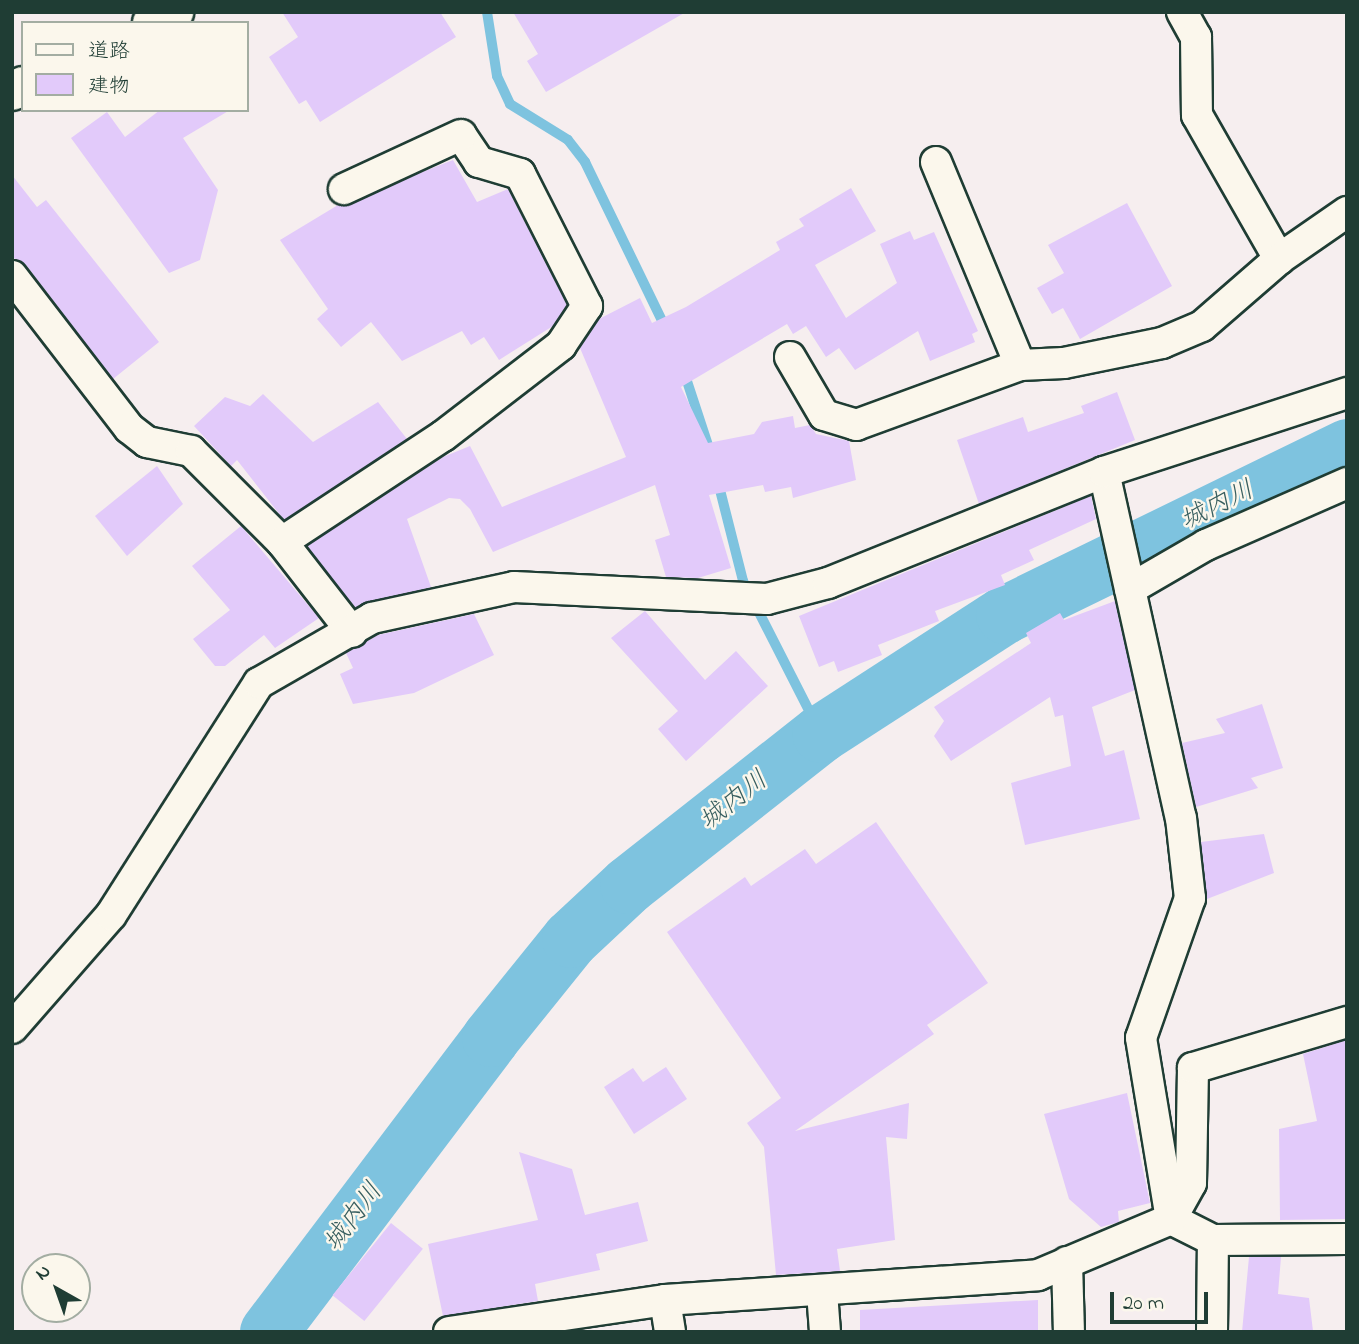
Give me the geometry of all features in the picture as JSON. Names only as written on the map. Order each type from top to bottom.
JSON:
[{"type":"highway","points":[[156,21],[174,12]]},
{"type":"street","points":[[1182,12],[1196,37],[1197,116],[1279,259]]},
{"type":"street","points":[[282,542],[443,436],[561,345],[587,306],[520,174],[479,162],[461,135],[344,189]]},
{"type":"street","points":[[936,162],[1020,365]]},
{"type":"street","points":[[790,357],[824,415],[856,425],[1020,365],[1064,363],[1162,343],[1202,326],[1279,259],[1347,212]]},
{"type":"street","points":[[12,276],[138,435],[191,452],[282,542],[352,632]]},
{"type":"street","points":[[12,1028],[111,915],[259,683],[352,632],[372,618],[514,587],[754,600],[828,583],[1104,472],[1347,393]]},
{"type":"street","points":[[1104,472],[1181,818],[1190,898],[1141,1038],[1171,1219]]},
{"type":"street","points":[[1129,583],[1206,545],[1347,483]]},
{"type":"street","points":[[449,1332],[546,1322],[665,1300],[822,1292],[1038,1275],[1171,1219],[1191,1183],[1193,1068],[1347,1022]]},
{"type":"street","points":[[1171,1219],[1213,1240],[1347,1239]]},
{"type":"street","points":[[1212,1332],[1213,1240]]},
{"type":"street","points":[[1067,1262],[1069,1332]]},
{"type":"street","points":[[822,1292],[825,1332]]},
{"type":"street","points":[[665,1300],[670,1332]]},
{"type":"building","points":[[282,12],[440,12],[456,37],[320,122],[306,100],[299,104],[269,57],[298,37]]},
{"type":"building","points":[[513,12],[686,12],[546,92],[527,61],[538,54]]},
{"type":"building","points":[[107,112],[125,137],[157,112],[227,112],[183,138],[218,190],[200,260],[169,273],[71,138]]},
{"type":"building","points":[[453,160],[477,202],[508,189],[567,305],[553,326],[499,360],[484,337],[471,345],[462,331],[402,361],[371,322],[341,347],[317,319],[328,309],[280,240],[338,205]]},
{"type":"building","points":[[12,175],[37,207],[46,200],[159,342],[113,379],[26,265],[12,257]]},
{"type":"building","points":[[851,188],[876,231],[815,265],[846,318],[897,283],[880,244],[910,231],[914,240],[934,232],[978,331],[972,334],[975,342],[930,361],[918,331],[855,370],[839,348],[826,357],[806,326],[793,334],[787,324],[681,387],[708,443],[754,434],[762,422],[793,416],[795,428],[810,425],[816,434],[849,441],[856,480],[793,498],[791,487],[765,492],[763,485],[709,495],[731,568],[698,578],[666,577],[655,540],[670,535],[655,485],[493,552],[470,509],[460,499],[449,498],[407,519],[431,587],[355,608],[307,546],[443,457],[470,446],[502,507],[626,457],[580,348],[599,319],[640,298],[652,323],[686,307],[780,250],[776,242],[804,226],[799,219]]},
{"type":"building","points":[[1127,203],[1172,286],[1080,339],[1063,308],[1052,314],[1037,288],[1064,273],[1048,245]]},
{"type":"building","points":[[1117,392],[1135,440],[979,504],[957,440],[1023,417],[1028,432],[1084,413],[1081,406]]},
{"type":"building","points":[[263,394],[313,442],[378,402],[407,439],[284,520],[237,460],[231,466],[194,426],[225,397],[250,406]]},
{"type":"building","points":[[157,466],[183,504],[127,556],[95,516]]},
{"type":"building","points":[[1091,496],[1096,519],[1029,550],[1034,560],[1001,575],[1005,585],[935,611],[939,621],[878,645],[882,655],[838,672],[834,661],[819,667],[799,616]]},
{"type":"building","points":[[241,526],[319,618],[275,648],[264,635],[225,666],[215,666],[193,639],[230,610],[192,566]]},
{"type":"building","points":[[1115,601],[1135,690],[1092,707],[1105,756],[1124,750],[1140,819],[1025,845],[1011,783],[1071,766],[1063,715],[1055,717],[1050,697],[951,761],[934,736],[944,721],[934,707],[1031,643],[1026,633],[1060,613],[1064,620]]},
{"type":"building","points":[[645,611],[705,680],[736,651],[768,686],[686,761],[658,729],[678,711],[611,638]]},
{"type":"building","points":[[474,614],[494,655],[414,693],[353,704],[340,674],[353,668],[346,653],[378,635]]},
{"type":"building","points":[[1262,704],[1283,768],[1251,778],[1258,788],[1196,807],[1182,743],[1225,733],[1216,719]]},
{"type":"building","points":[[876,822],[988,983],[927,1025],[934,1034],[795,1131],[909,1103],[907,1139],[886,1137],[895,1240],[837,1249],[840,1271],[776,1275],[764,1147],[747,1123],[781,1098],[667,932],[745,877],[751,886],[805,849],[816,864]]},
{"type":"building","points":[[1264,834],[1274,873],[1207,899],[1201,842]]},
{"type":"building","points":[[1347,1040],[1347,1219],[1280,1220],[1279,1129],[1317,1121],[1303,1054]]},
{"type":"building","points":[[666,1067],[687,1099],[634,1134],[604,1087],[633,1068],[643,1082]]},
{"type":"building","points":[[1127,1093],[1150,1203],[1118,1211],[1119,1222],[1101,1227],[1069,1199],[1044,1114]]},
{"type":"building","points":[[519,1152],[572,1169],[585,1215],[638,1202],[648,1241],[596,1254],[600,1270],[535,1284],[538,1301],[443,1316],[428,1244],[538,1220]]},
{"type":"building","points":[[391,1223],[423,1249],[364,1321],[332,1295]]},
{"type":"building","points":[[1249,1257],[1281,1257],[1278,1294],[1309,1298],[1313,1331],[1242,1332]]},
{"type":"building","points":[[1038,1300],[1038,1332],[860,1332],[860,1310]]},
{"type":"waterway","points":[[487,12],[497,76],[510,104],[568,140],[585,162],[666,329]]},
{"type":"waterway","points":[[684,372],[711,454]]},
{"type":"waterway","name":"城内川","points":[[269,1332],[491,1038],[571,939],[629,885],[821,734],[1005,615],[1347,448]]},
{"type":"waterway","points":[[718,482],[743,581],[821,734]]}]
